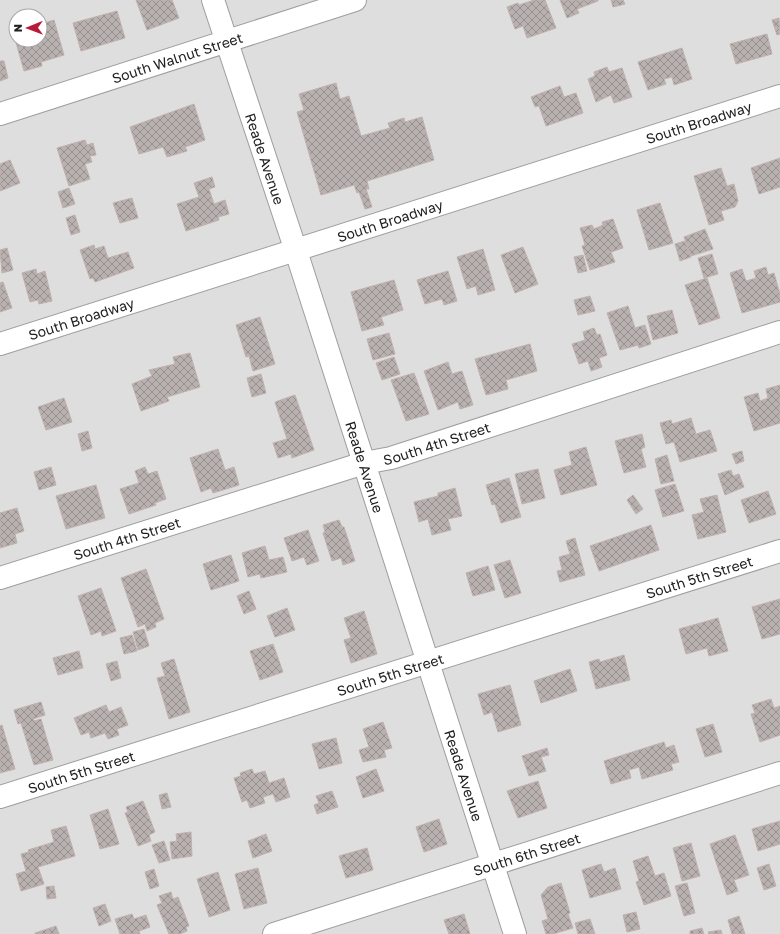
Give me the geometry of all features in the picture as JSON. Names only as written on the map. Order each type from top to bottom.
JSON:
[{"type":"street","name":"Reade Avenue","points":[[213,0],[225,41],[296,251],[515,934]]},
{"type":"street","name":"South Walnut Street","points":[[0,114],[355,0]]},
{"type":"street","name":"South Broadway","points":[[0,344],[780,96]]},
{"type":"street","name":"South 4th Street","points":[[0,578],[364,463],[391,458],[780,332]]},
{"type":"street","name":"South 5th Street","points":[[0,797],[780,551]]},
{"type":"street","name":"South 6th Street","points":[[274,934],[780,773]]},
{"type":"shaded area","points":[[0,0],[780,0],[780,934],[0,934]]},
{"type":"building","points":[[136,0],[172,0],[179,18],[147,30]]},
{"type":"building","points":[[534,0],[545,0],[556,28],[527,38],[523,26],[515,29],[507,7]]},
{"type":"building","points":[[560,0],[598,1],[577,9],[579,13],[567,18]]},
{"type":"building","points":[[611,0],[623,0],[625,4],[613,7]]},
{"type":"building","points":[[117,11],[125,38],[81,51],[73,23]]},
{"type":"building","points":[[779,18],[780,34],[777,35],[772,20]]},
{"type":"building","points":[[54,20],[64,55],[41,62],[42,66],[24,71],[18,48],[48,48],[48,22]]},
{"type":"building","points":[[767,34],[772,54],[736,64],[730,44]]},
{"type":"building","points":[[682,48],[692,79],[674,85],[672,77],[664,79],[666,84],[648,90],[638,62]]},
{"type":"building","points":[[0,61],[4,61],[8,78],[0,81]]},
{"type":"building","points":[[607,67],[609,72],[622,68],[632,97],[614,103],[611,95],[596,102],[588,79],[595,76],[594,72]]},
{"type":"building","points":[[336,83],[340,99],[349,96],[361,136],[390,128],[388,123],[404,118],[405,122],[422,117],[434,160],[367,181],[369,189],[366,189],[372,207],[365,209],[359,192],[357,193],[354,185],[321,195],[297,112],[304,110],[299,94]]},
{"type":"building","points":[[560,86],[564,97],[576,93],[583,113],[546,126],[539,106],[535,107],[531,97]]},
{"type":"building","points":[[194,104],[205,140],[185,147],[187,151],[167,157],[163,147],[139,154],[130,127]]},
{"type":"building","points":[[85,140],[87,145],[93,143],[96,155],[90,156],[92,162],[85,164],[90,179],[69,186],[57,148]]},
{"type":"building","points":[[780,158],[780,187],[759,194],[751,168]]},
{"type":"building","points":[[10,160],[20,183],[0,191],[0,164]]},
{"type":"building","points":[[721,168],[727,186],[734,184],[738,201],[735,207],[721,211],[724,220],[709,225],[694,176]]},
{"type":"building","points":[[212,177],[215,187],[209,189],[214,204],[225,200],[229,214],[218,217],[219,220],[186,231],[177,204],[199,197],[194,183]]},
{"type":"building","points":[[69,188],[75,204],[63,208],[58,192]]},
{"type":"building","points":[[132,198],[138,218],[120,223],[113,203]]},
{"type":"building","points":[[660,203],[673,243],[649,250],[637,210]]},
{"type":"building","points":[[75,215],[80,232],[71,235],[66,218]]},
{"type":"building","points":[[613,219],[623,248],[611,252],[615,262],[590,270],[582,246],[585,245],[580,228],[592,225],[594,229],[603,225],[602,222]]},
{"type":"building","points":[[705,229],[713,249],[691,256],[684,237]]},
{"type":"building","points":[[685,241],[691,257],[680,261],[675,244]]},
{"type":"building","points":[[94,245],[95,249],[104,246],[108,258],[128,252],[134,268],[95,282],[93,278],[90,279],[80,250]]},
{"type":"building","points":[[523,247],[538,284],[515,293],[501,255]]},
{"type":"building","points":[[7,248],[13,270],[2,273],[0,250]]},
{"type":"building","points":[[483,249],[495,290],[478,295],[476,286],[467,289],[457,257]]},
{"type":"building","points":[[712,254],[718,274],[704,278],[698,258]]},
{"type":"building","points":[[583,255],[587,271],[578,273],[574,257]]},
{"type":"building","points":[[766,267],[768,275],[774,273],[780,294],[780,302],[742,313],[730,273],[742,269],[746,281],[756,278],[754,271]]},
{"type":"building","points":[[36,269],[37,274],[45,271],[52,301],[39,304],[38,300],[30,302],[22,273]]},
{"type":"building","points":[[448,271],[457,301],[444,305],[442,299],[425,304],[417,280]]},
{"type":"building","points":[[707,278],[720,318],[699,325],[685,285]]},
{"type":"building","points":[[394,280],[403,310],[381,317],[384,325],[362,331],[351,292]]},
{"type":"building","points":[[3,282],[12,308],[0,312],[0,283]]},
{"type":"building","points":[[590,296],[595,311],[578,315],[574,300]]},
{"type":"building","points":[[628,306],[635,328],[645,325],[651,344],[639,348],[638,345],[620,350],[607,313]]},
{"type":"building","points":[[672,310],[678,333],[653,340],[647,316]]},
{"type":"building","points":[[260,317],[275,364],[253,371],[249,356],[246,357],[236,325]]},
{"type":"building","points":[[594,328],[597,335],[600,334],[607,355],[599,358],[602,367],[591,371],[588,361],[579,364],[572,344],[585,340],[583,332]]},
{"type":"building","points":[[389,333],[395,354],[373,360],[367,339]]},
{"type":"building","points":[[530,344],[537,371],[506,380],[508,389],[486,395],[475,359]]},
{"type":"building","points":[[190,353],[200,387],[167,397],[169,401],[141,411],[132,384],[152,376],[149,370],[175,364],[173,357]]},
{"type":"building","points":[[394,357],[400,374],[382,380],[376,363]]},
{"type":"building","points":[[448,362],[452,374],[462,371],[473,405],[460,409],[458,402],[438,410],[424,371]]},
{"type":"building","points":[[414,373],[429,414],[406,421],[391,380]]},
{"type":"building","points":[[261,374],[266,393],[252,397],[247,378]]},
{"type":"building","points":[[780,385],[780,423],[754,431],[744,397],[758,393],[760,401],[768,398],[766,389]]},
{"type":"building","points":[[295,395],[314,450],[292,458],[291,454],[278,458],[273,443],[287,439],[275,402]]},
{"type":"building","points":[[64,398],[72,422],[46,430],[38,407]]},
{"type":"building","points":[[691,418],[696,434],[710,430],[717,451],[680,462],[674,442],[666,444],[660,423],[671,420],[672,424]]},
{"type":"building","points":[[88,431],[92,448],[82,451],[78,434]]},
{"type":"building","points":[[642,434],[645,447],[641,449],[646,467],[624,473],[615,441]]},
{"type":"building","points":[[586,447],[597,485],[561,495],[554,470],[572,465],[569,452]]},
{"type":"building","points":[[218,449],[225,470],[234,467],[239,485],[213,493],[211,488],[201,492],[190,458]]},
{"type":"building","points":[[742,451],[744,461],[736,464],[732,454]]},
{"type":"building","points":[[667,455],[674,481],[661,484],[655,459]]},
{"type":"building","points":[[51,467],[56,485],[39,490],[34,472]]},
{"type":"building","points":[[145,467],[148,474],[157,471],[166,499],[155,503],[156,505],[129,514],[120,489],[139,483],[135,471]]},
{"type":"building","points":[[538,469],[545,498],[522,504],[515,474]]},
{"type":"building","points":[[731,470],[733,476],[739,474],[744,487],[725,495],[718,474]]},
{"type":"building","points":[[509,478],[521,517],[501,523],[495,504],[492,505],[486,485]]},
{"type":"building","points":[[675,484],[684,511],[663,517],[655,490]]},
{"type":"building","points":[[96,485],[105,518],[66,529],[56,496]]},
{"type":"building","points":[[455,488],[462,516],[448,519],[451,530],[432,535],[428,519],[419,522],[414,502],[438,496],[438,493]]},
{"type":"building","points":[[768,491],[776,514],[749,523],[741,500]]},
{"type":"building","points":[[633,495],[643,509],[636,514],[627,500]]},
{"type":"building","points":[[717,495],[726,532],[698,539],[692,515],[704,512],[700,499]]},
{"type":"building","points":[[17,508],[24,531],[15,534],[17,543],[0,548],[0,513]]},
{"type":"building","points":[[339,520],[342,527],[344,527],[355,561],[343,565],[341,558],[332,561],[323,533],[325,532],[323,525]]},
{"type":"building","points":[[651,525],[659,550],[599,571],[590,546]]},
{"type":"building","points":[[308,530],[319,561],[307,565],[304,557],[292,561],[284,538]]},
{"type":"building","points":[[575,538],[585,575],[560,582],[557,571],[562,570],[559,557],[570,554],[566,541]]},
{"type":"building","points":[[265,546],[269,560],[283,557],[287,572],[261,578],[260,574],[248,577],[242,553]]},
{"type":"building","points":[[231,555],[239,581],[211,590],[203,564]]},
{"type":"building","points":[[510,560],[521,593],[505,598],[494,565]]},
{"type":"building","points":[[488,566],[495,590],[473,596],[466,573]]},
{"type":"building","points":[[146,569],[164,619],[155,623],[156,627],[147,631],[145,624],[138,627],[121,578]]},
{"type":"building","points":[[101,588],[116,631],[102,636],[101,631],[91,635],[78,596]]},
{"type":"building","points":[[249,591],[256,609],[244,614],[237,596]]},
{"type":"building","points":[[780,599],[780,634],[762,639],[752,607]]},
{"type":"building","points":[[287,608],[295,630],[275,637],[267,616]]},
{"type":"building","points":[[364,611],[377,654],[351,663],[344,640],[351,638],[344,618]]},
{"type":"building","points":[[718,618],[728,651],[709,656],[707,648],[686,654],[679,629]]},
{"type":"building","points":[[144,629],[149,646],[138,650],[133,632]]},
{"type":"building","points":[[132,635],[137,651],[124,654],[120,638]]},
{"type":"building","points":[[273,644],[283,672],[260,680],[250,651]]},
{"type":"building","points":[[79,651],[83,668],[58,675],[53,658]]},
{"type":"building","points":[[624,655],[630,680],[596,689],[589,662],[599,659],[600,662]]},
{"type":"building","points":[[174,659],[190,712],[169,719],[157,678],[165,676],[161,663]]},
{"type":"building","points":[[117,661],[121,678],[111,681],[106,664]]},
{"type":"building","points":[[570,669],[577,691],[541,703],[534,681]]},
{"type":"building","points":[[510,685],[521,725],[498,732],[492,712],[484,715],[478,694]]},
{"type":"building","points":[[771,699],[774,708],[780,706],[780,735],[760,742],[751,714],[755,713],[752,705]]},
{"type":"building","points":[[41,702],[45,715],[33,719],[34,721],[41,719],[53,760],[34,765],[21,723],[18,724],[14,710]]},
{"type":"building","points":[[106,705],[109,712],[121,707],[128,725],[117,729],[119,735],[108,739],[105,733],[91,738],[89,732],[81,735],[74,718]]},
{"type":"building","points":[[383,722],[392,748],[384,750],[386,757],[363,762],[359,750],[369,747],[363,729]]},
{"type":"building","points":[[713,724],[722,752],[705,757],[696,729]]},
{"type":"building","points":[[2,725],[15,769],[0,773],[0,726]]},
{"type":"building","points":[[336,738],[342,763],[319,769],[312,744]]},
{"type":"building","points":[[664,742],[666,748],[674,745],[679,762],[671,764],[673,770],[642,779],[639,767],[629,770],[631,778],[611,784],[604,761]]},
{"type":"building","points":[[547,748],[549,755],[541,757],[546,771],[529,776],[522,756]]},
{"type":"building","points":[[252,769],[254,774],[265,771],[269,783],[284,778],[290,797],[276,802],[273,794],[263,797],[265,803],[250,808],[247,800],[242,802],[234,778],[241,776],[240,773]]},
{"type":"building","points":[[376,769],[384,791],[363,798],[356,777]]},
{"type":"building","points":[[538,781],[547,808],[518,818],[507,791]]},
{"type":"building","points":[[332,791],[338,807],[317,814],[314,805],[319,803],[316,796]]},
{"type":"building","points":[[167,793],[171,807],[162,809],[159,795]]},
{"type":"building","points":[[143,801],[155,832],[149,835],[151,841],[138,846],[125,813],[128,812],[126,807]]},
{"type":"building","points":[[108,809],[119,844],[100,849],[90,815]]},
{"type":"building","points":[[439,819],[447,844],[424,852],[416,827]]},
{"type":"building","points":[[780,821],[780,844],[758,851],[752,829]]},
{"type":"building","points":[[66,826],[75,856],[38,867],[44,884],[21,891],[16,874],[26,871],[21,854],[29,852],[28,850],[54,842],[51,830]]},
{"type":"building","points":[[191,832],[192,856],[172,859],[170,842],[177,841],[176,834]]},
{"type":"building","points":[[266,834],[272,851],[253,858],[248,841]]},
{"type":"building","points":[[735,835],[749,875],[734,880],[738,891],[727,895],[710,844]]},
{"type":"building","points":[[164,841],[170,860],[159,863],[152,845]]},
{"type":"building","points":[[691,843],[700,876],[682,881],[673,848]]},
{"type":"building","points":[[367,848],[373,870],[346,878],[339,856]]},
{"type":"building","points":[[648,856],[655,876],[664,873],[671,896],[644,905],[636,882],[639,881],[633,861]]},
{"type":"building","points":[[601,864],[604,872],[615,868],[621,889],[590,898],[582,870]]},
{"type":"building","points":[[769,864],[776,886],[764,890],[757,868]]},
{"type":"building","points":[[258,868],[267,903],[244,909],[235,874]]},
{"type":"building","points":[[154,869],[159,886],[150,889],[145,872]]},
{"type":"building","points":[[218,872],[230,910],[209,917],[197,879]]},
{"type":"building","points":[[561,883],[570,913],[568,914],[573,928],[553,934],[546,934],[542,921],[548,919],[541,895],[548,887]]},
{"type":"building","points":[[687,883],[695,913],[684,916],[675,886]]},
{"type":"building","points":[[54,886],[56,898],[47,899],[46,887]]},
{"type":"building","points":[[171,892],[173,899],[178,897],[189,926],[186,927],[187,931],[180,934],[169,934],[157,905],[162,903],[159,896]]},
{"type":"building","points":[[105,904],[111,921],[99,926],[93,908]]},
{"type":"building","points":[[636,912],[640,929],[627,932],[623,915]]},
{"type":"building","points":[[132,914],[134,919],[146,915],[150,927],[139,931],[140,934],[120,934],[115,919]]},
{"type":"building","points":[[464,914],[470,934],[449,934],[444,920]]},
{"type":"building","points":[[739,916],[745,934],[732,934],[728,920]]},
{"type":"building","points":[[590,919],[595,934],[578,934],[575,923]]},
{"type":"building","points":[[56,926],[59,934],[35,934],[35,933]]},
{"type":"building","points":[[702,928],[704,934],[690,934],[690,931]]},
{"type":"building","points":[[721,930],[722,934],[709,934],[708,932]]}]
